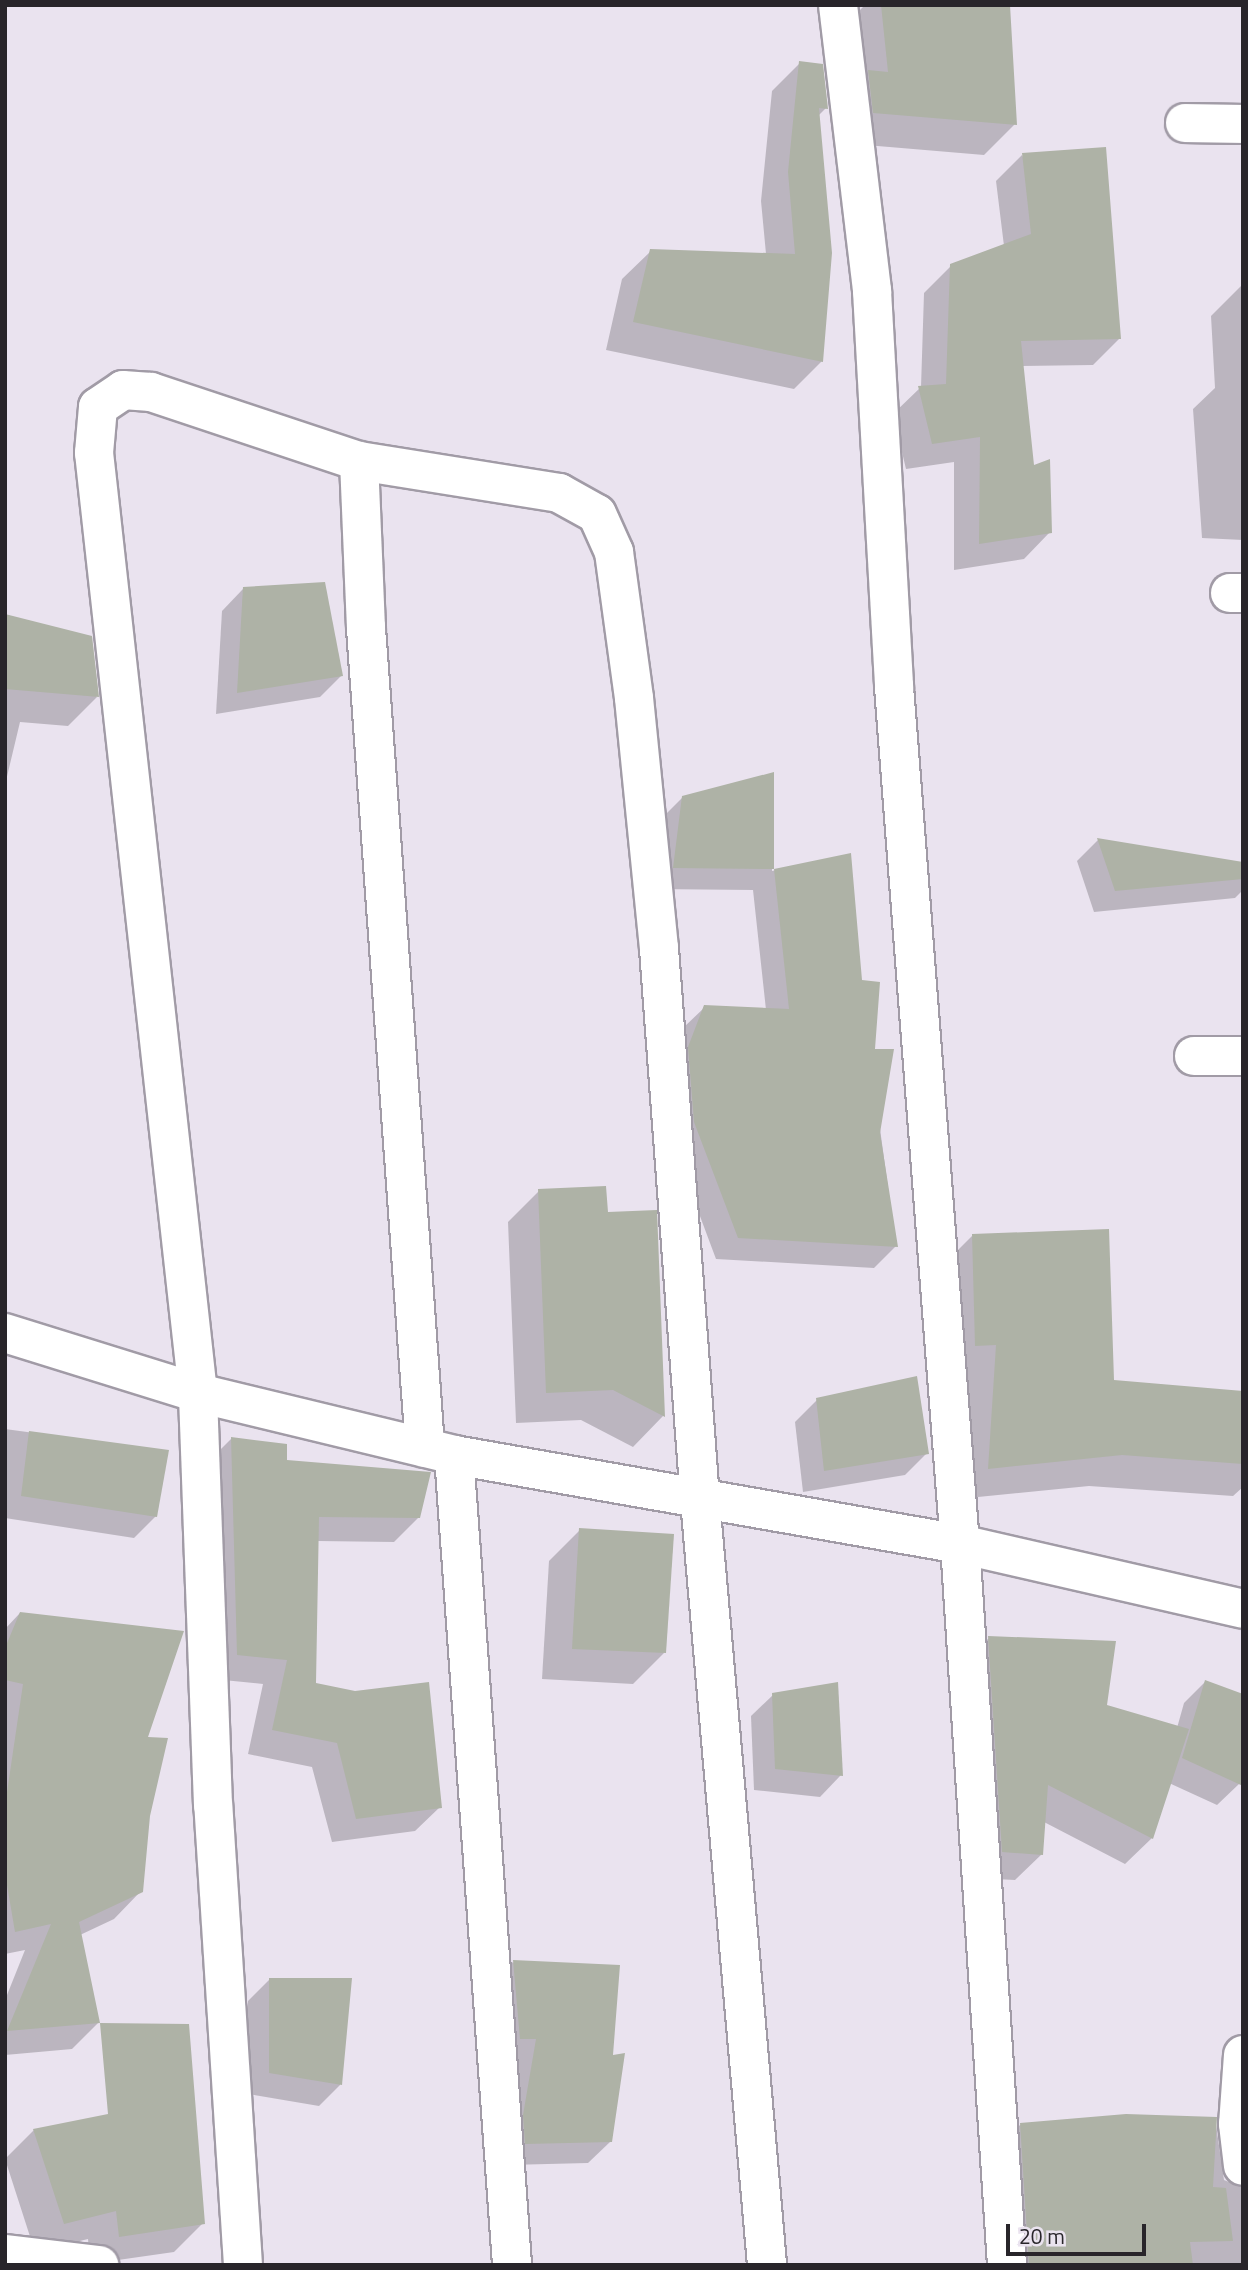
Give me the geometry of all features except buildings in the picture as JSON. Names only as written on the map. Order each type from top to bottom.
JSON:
[{"type":"street","points":[[838,5],[872,291],[895,714],[960,1544],[1007,2265]]},
{"type":"street","points":[[1185,123],[1243,124]]},
{"type":"street","points":[[243,2265],[213,1805],[198,1393],[94,453],[97,407],[123,390],[151,392],[359,461],[559,493],[597,514],[614,552],[634,698],[659,949],[700,1500],[767,2265]]},
{"type":"street","points":[[359,461],[367,642],[512,2265]]},
{"type":"street","points":[[1194,1056],[1243,1056]]},
{"type":"street","points":[[5,1333],[198,1393],[439,1452],[960,1544],[1243,1609]]},
{"type":"street","points":[[1243,2055],[1238,2124],[1243,2166]]},
{"type":"street","points":[[5,2254],[99,2265]]}]
